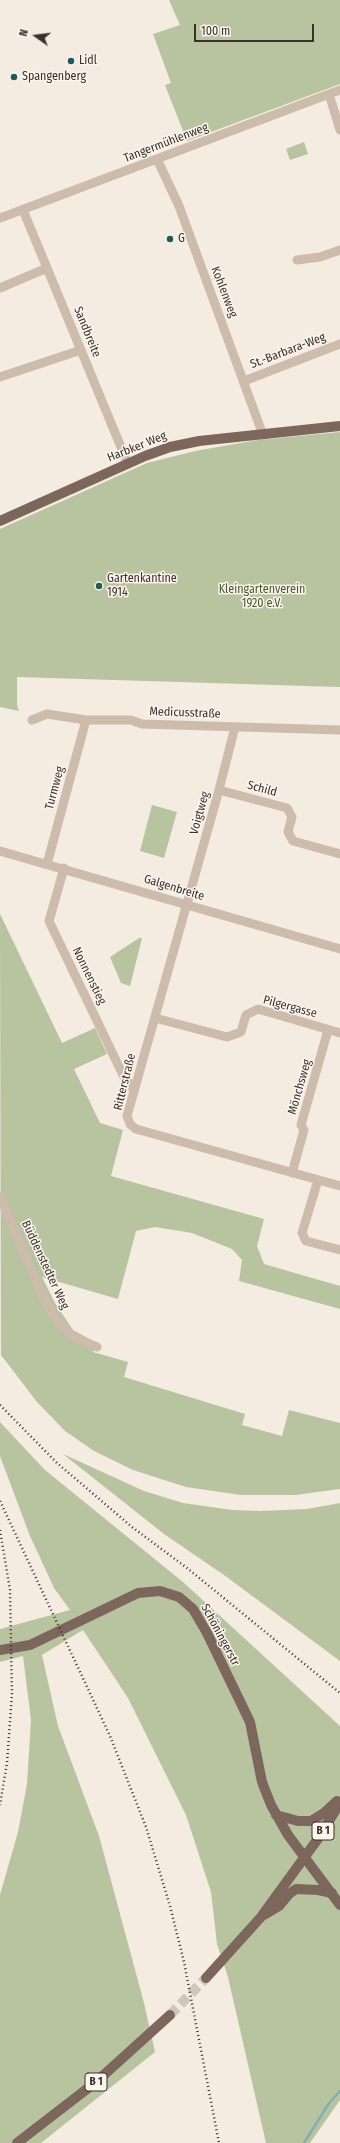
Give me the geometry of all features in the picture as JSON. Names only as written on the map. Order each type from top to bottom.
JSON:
[{"type":"main road","name":"Harbker Weg","points":[[0,521],[170,446],[340,426]]},
{"type":"main road","name":"Schöningerstr","points":[[0,1650],[30,1645],[123,1600],[149,1591],[169,1592],[186,1602],[193,1609],[207,1633],[250,1722],[262,1782],[276,1815]]},
{"type":"main road","points":[[276,1815],[298,1821],[311,1821],[340,1798]]},
{"type":"main road","name":"B 1","points":[[206,1978],[261,1916],[305,1857],[340,1803]]},
{"type":"main road","points":[[276,1815],[285,1831],[340,1905]]},
{"type":"main road","name":"B 1","points":[[261,1916],[279,1906],[289,1894],[296,1890],[318,1890],[332,1893]]},
{"type":"main road","name":"B 1","points":[[18,2143],[96,2082],[170,2015]]},
{"type":"street","name":"Tangermühlenweg","points":[[0,218],[340,90]]},
{"type":"street","points":[[329,94],[340,130]]},
{"type":"street","name":"Kohlenweg","points":[[158,159],[179,206],[263,435]]},
{"type":"street","name":"Sandbreite","points":[[23,210],[128,464]]},
{"type":"street","points":[[297,260],[320,257],[340,250]]},
{"type":"street","points":[[0,288],[47,268]]},
{"type":"street","name":"St.-Barbara-Weg","points":[[244,381],[340,344]]},
{"type":"street","points":[[0,377],[81,350]]},
{"type":"street","name":"Medicusstraße","points":[[32,720],[47,714],[86,720],[131,720],[142,724],[340,730]]},
{"type":"street","name":"Turmweg","points":[[47,864],[86,720]]},
{"type":"street","name":"Voigtweg","points":[[186,904],[219,790],[235,727]]},
{"type":"street","name":"Schild","points":[[219,790],[286,808],[292,817],[288,832],[293,841],[340,854]]},
{"type":"street","name":"Galgenbreite","points":[[0,851],[64,868],[340,949]]},
{"type":"street","name":"Nonnenstieg","points":[[64,868],[49,921],[123,1075],[134,1090]]},
{"type":"street","name":"Ritterstraße","points":[[186,904],[127,1116],[130,1124],[136,1129],[340,1186]]},
{"type":"street","name":"Pilgergasse","points":[[155,1018],[227,1037],[241,1032],[246,1015],[258,1009],[340,1033]]},
{"type":"street","name":"Mönchsweg","points":[[292,1173],[304,1130],[301,1125],[328,1030]]},
{"type":"street","points":[[318,1180],[302,1233],[306,1241],[340,1250]]},
{"type":"street","name":"Büddenstedter Weg","points":[[0,1197],[43,1297],[55,1318],[73,1336],[97,1347]]},
{"type":"green space","points":[[169,0],[340,0],[340,84],[187,141],[165,85],[171,83],[153,34],[180,25]]},
{"type":"green space","points":[[304,142],[308,154],[290,160],[286,149]]},
{"type":"green space","name":"Kleingartenverein 1920 e.V.","points":[[340,432],[340,687],[17,677],[17,705],[19,711],[0,707],[0,529],[147,463],[195,451],[258,440]]},
{"type":"green space","points":[[152,805],[177,812],[164,858],[140,851]]},
{"type":"green space","points":[[0,914],[62,1043],[95,1028],[107,1054],[74,1069],[100,1123],[123,1130],[111,1176],[264,1219],[257,1246],[264,1264],[340,1286],[340,1309],[239,1281],[242,1260],[232,1249],[192,1233],[155,1227],[136,1231],[118,1299],[42,1277],[55,1303],[73,1330],[95,1342],[93,1352],[128,1362],[124,1377],[245,1414],[242,1425],[282,1436],[289,1410],[340,1423],[340,1489],[295,1495],[241,1495],[186,1487],[133,1470],[94,1451],[65,1431],[37,1402],[1,1355]]},
{"type":"green space","points":[[139,938],[142,938],[130,986],[121,983],[110,957]]},
{"type":"green space","points":[[0,1422],[45,1470],[183,1582],[340,1726],[340,2100],[310,2143],[266,2143],[228,1977],[217,1944],[211,1892],[186,1815],[128,1698],[83,1630],[42,1655],[58,1726],[99,1836],[144,2003],[155,2052],[41,2143],[0,2143],[0,1895],[18,1832],[27,1784],[31,1720],[23,1656],[0,1662],[0,1629],[70,1610],[54,1588],[30,1536],[0,1456]]},
{"type":"green space","points":[[63,1454],[144,1491],[183,1503],[232,1510],[260,1511],[307,1509],[340,1503],[340,1661],[224,1575],[164,1534]]},
{"type":"waterway","points":[[304,2143],[329,2103],[340,2091]]},
{"type":"tunnel","points":[[170,2015],[206,1978]]},
{"type":"railway","points":[[0,1405],[57,1463],[132,1527],[187,1568],[340,1693]]},
{"type":"railway","points":[[0,1501],[110,1736],[146,1827],[170,1906],[184,1962],[219,2143]]},
{"type":"railway","points":[[0,1530],[10,1590],[12,1693],[7,1763],[0,1805]]},
{"type":"place","name":"Lidl","points":[[71,61]]},
{"type":"place","name":"Spangenberg","points":[[14,77]]},
{"type":"place","name":"G","points":[[170,239]]},
{"type":"place","name":"Gartenkantine 1914","points":[[99,586]]}]
